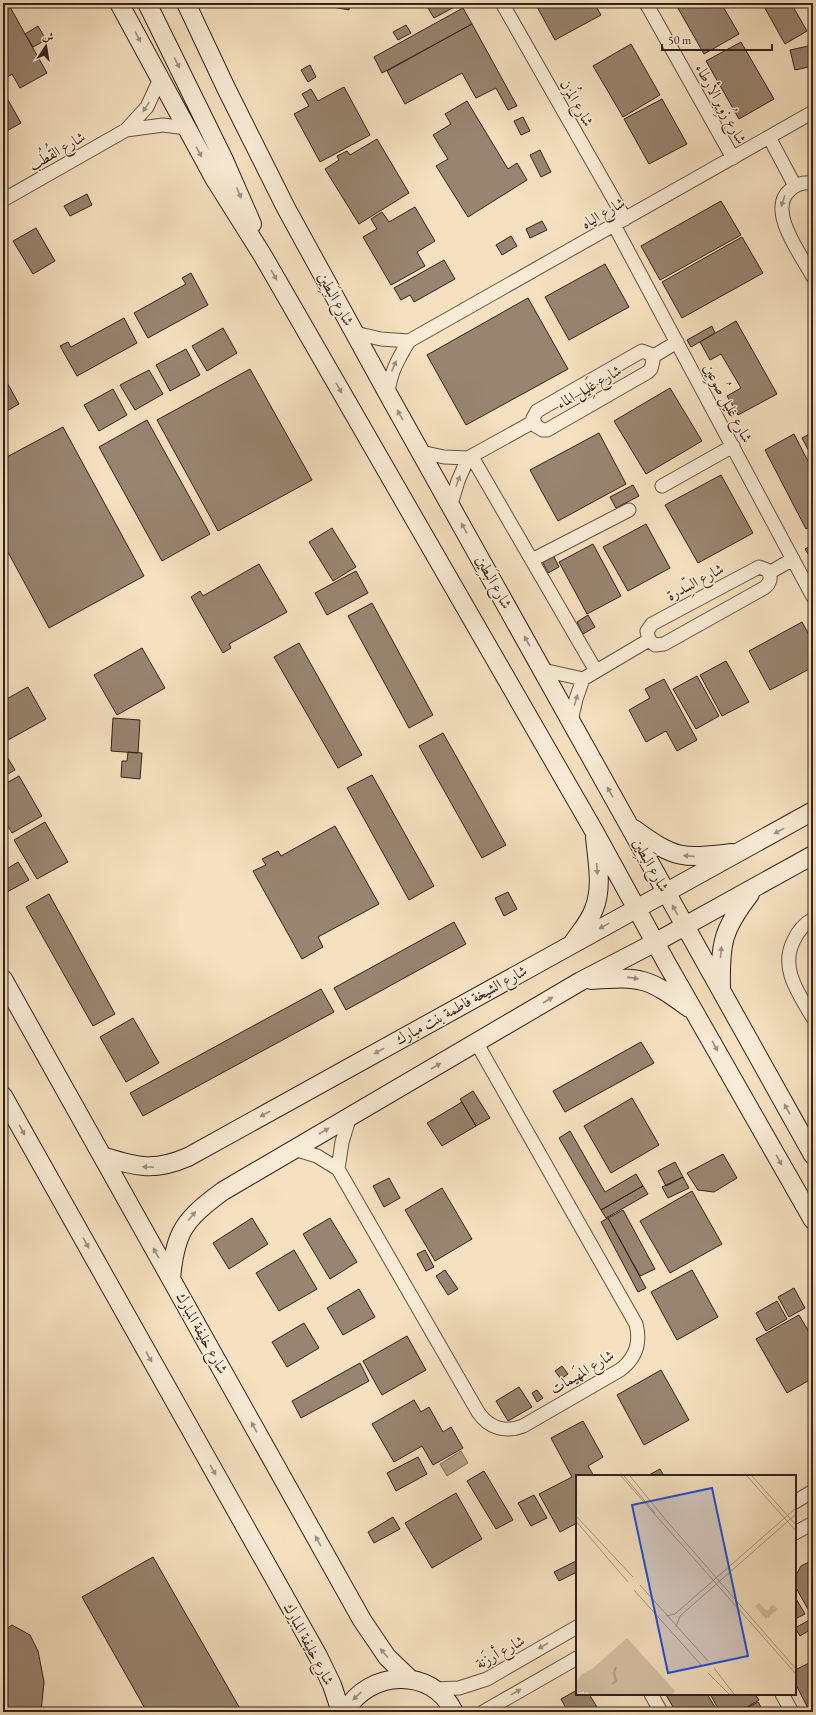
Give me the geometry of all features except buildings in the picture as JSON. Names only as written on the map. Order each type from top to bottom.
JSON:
[{"type":"main road","points":[[120,3],[214,178],[263,256],[594,830],[813,1220]]},
{"type":"main road","points":[[147,3],[235,184],[263,256]]},
{"type":"main road","name":"شارع البَطِين","points":[[186,3],[226,88],[286,208],[354,333],[451,504],[684,927],[813,1155]]},
{"type":"main road","name":"شارع الشيخة فاطمة بنت مبارك","points":[[102,1156],[133,1165],[152,1168],[164,1166],[188,1157],[813,812]]},
{"type":"main road","points":[[629,826],[654,844],[678,855],[696,857],[741,852]]},
{"type":"main road","points":[[572,944],[589,919],[597,901],[598,889],[594,830]]},
{"type":"main road","points":[[171,1279],[176,1242],[188,1220],[196,1211],[223,1191],[581,981],[684,927],[813,855]]},
{"type":"main road","points":[[721,991],[720,960],[724,938],[736,912],[754,888]]},
{"type":"main road","points":[[581,981],[619,977],[645,980],[661,987],[696,1012]]},
{"type":"main road","name":"شارع خليفة المبارك","points":[[3,979],[368,1631],[387,1657],[412,1680]]},
{"type":"main road","name":"شارع خليفة المبارك","points":[[3,1096],[318,1656],[343,1712]]},
{"type":"main road","points":[[343,1712],[359,1693],[371,1685],[384,1680],[397,1679],[412,1680],[433,1689],[444,1697],[454,1712]]},
{"type":"street","name":"شارع المُزن","points":[[502,3],[619,222]]},
{"type":"street","name":"شارع زُوِير الأرطاء","points":[[646,3],[733,158]]},
{"type":"street","name":"شارع القُطُب","points":[[3,200],[126,130],[147,107],[160,79]]},
{"type":"street","name":"شارع الياه","points":[[388,394],[394,366],[409,342],[813,112]]},
{"type":"street","name":"شارع القُطُب","points":[[126,130],[163,125],[187,128]]},
{"type":"street","points":[[769,137],[795,186]]},
{"type":"street","points":[[813,183],[802,183],[789,190],[782,202],[781,216],[813,277]]},
{"type":"street","name":"شارع غليل صُوعِين","points":[[619,222],[677,342],[813,597]]},
{"type":"street","points":[[354,333],[382,339],[409,342]]},
{"type":"street","points":[[652,357],[677,342]]},
{"type":"street","name":"شارع غَلِيل الماء","points":[[638,352],[646,352],[652,357],[653,365],[648,372],[547,430],[539,429],[533,422],[533,418],[537,411],[638,352]]},
{"type":"street","name":"شارع غَلِيل الماء","points":[[470,458],[533,422]]},
{"type":"street","points":[[662,486],[733,446]]},
{"type":"street","points":[[421,452],[444,457],[470,458]]},
{"type":"street","points":[[451,504],[458,481],[470,458]]},
{"type":"street","points":[[470,458],[532,560],[596,671]]},
{"type":"street","points":[[532,560],[629,510]]},
{"type":"street","points":[[571,721],[576,699],[583,679],[649,640],[655,645],[664,644],[764,588],[770,582],[769,573],[793,559]]},
{"type":"street","name":"شارع السِّدرة","points":[[649,640],[647,631],[655,622],[755,568],[763,568],[769,573]]},
{"type":"street","points":[[543,670],[583,679]]},
{"type":"street","points":[[813,919],[797,934],[792,942],[788,959],[793,984],[813,1018]]},
{"type":"street","name":"شارع المهَيمات","points":[[294,1149],[317,1156],[338,1169],[478,1412],[492,1425],[511,1430],[523,1426],[626,1365],[631,1360],[638,1346],[639,1339],[636,1324],[476,1042]]},
{"type":"street","points":[[338,1169],[342,1142],[350,1116]]},
{"type":"street","points":[[796,1501],[813,1491]]},
{"type":"street","points":[[796,1532],[813,1523]]},
{"type":"street","name":"شارع أرزَنة","points":[[433,1689],[459,1688],[486,1680],[576,1628]]},
{"type":"street","points":[[483,1712],[576,1659]]},
{"type":"street","points":[[652,1695],[661,1712]]},
{"type":"street","points":[[783,1695],[792,1712]]},
{"type":"shaded area","points":[[461,1451],[468,1463],[447,1476],[440,1464]]}]
